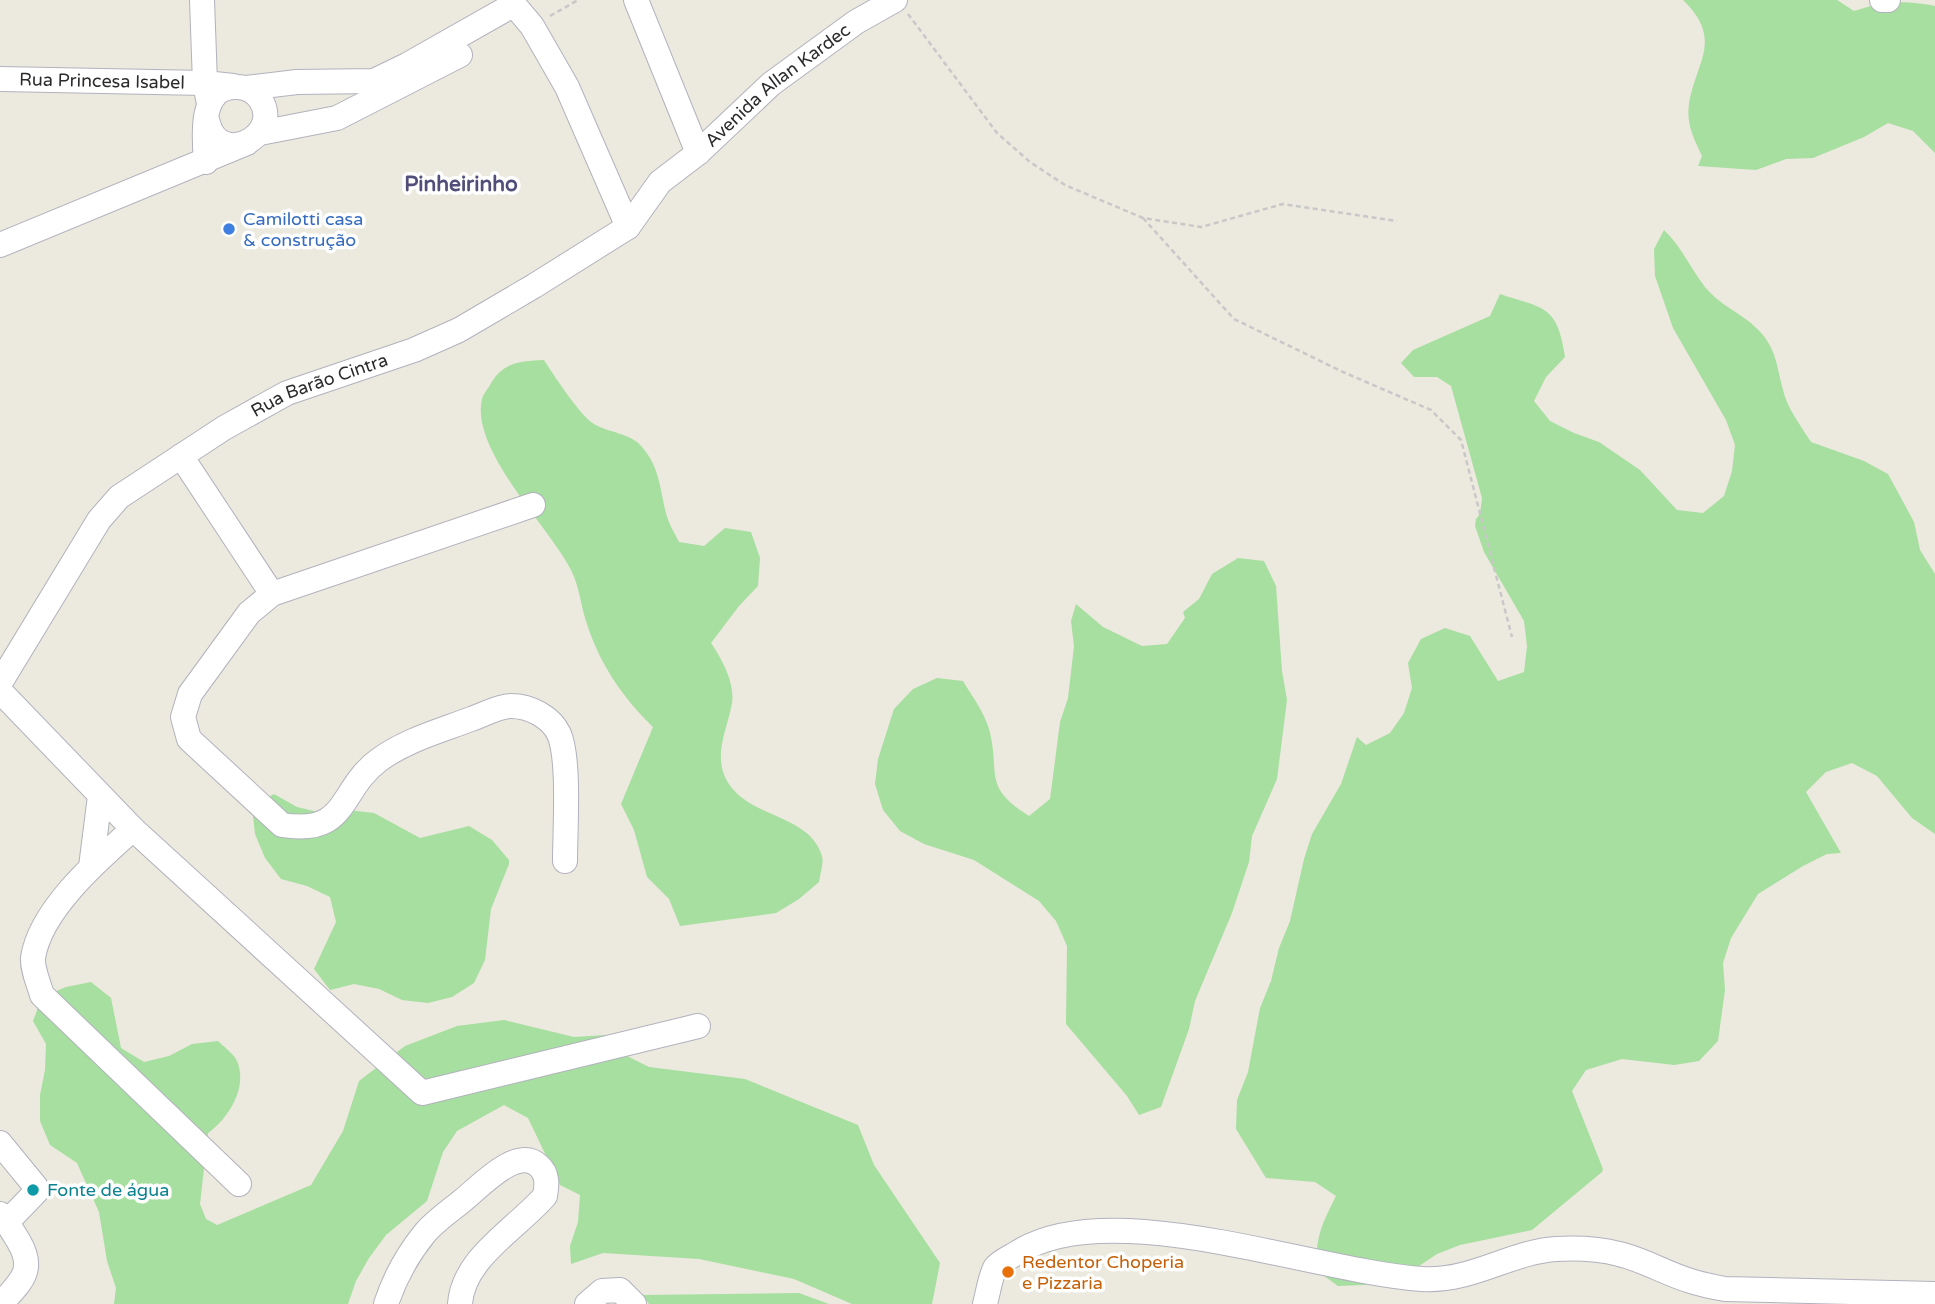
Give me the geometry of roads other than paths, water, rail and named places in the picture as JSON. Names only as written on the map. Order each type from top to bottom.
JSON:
[{"type":"street","points":[[202,0],[207,101],[206,162]]},
{"type":"street","points":[[636,0],[698,153]]},
{"type":"street","points":[[207,101],[219,92],[239,87],[297,82],[374,81],[407,65],[512,2],[532,26],[567,87],[628,227]]},
{"type":"street","name":"Avenida Allan Kardec","points":[[698,153],[771,84],[856,22],[900,6]]},
{"type":"street","points":[[207,101],[213,135],[229,145],[258,131],[337,118],[460,55]]},
{"type":"street","name":"Rua Princesa Isabel","points":[[0,79],[207,101]]},
{"type":"street","points":[[0,245],[206,162],[258,131],[297,82]]},
{"type":"street","points":[[239,87],[257,94],[264,105],[258,131]]},
{"type":"street","name":"Rua Barão Cintra","points":[[0,683],[99,520],[120,497],[224,428],[287,393],[414,350],[459,330],[534,286],[628,227],[660,182],[698,153]]},
{"type":"street","points":[[181,456],[272,594]]},
{"type":"street","points":[[533,505],[272,594],[249,613],[190,694],[183,717],[189,739],[282,825],[302,828],[324,822],[341,809],[353,785],[377,761],[403,744],[511,706],[535,711],[550,720],[559,733],[564,752],[565,861]]},
{"type":"street","points":[[0,691],[133,830],[422,1093],[698,1026]]},
{"type":"street","points":[[91,867],[100,796]]},
{"type":"street","points":[[133,830],[91,867],[43,925],[32,960],[42,995],[239,1184]]},
{"type":"street","points":[[0,1143],[36,1186],[36,1192],[3,1218],[26,1255],[28,1265],[24,1276],[1,1304]]},
{"type":"street","points":[[386,1304],[400,1268],[427,1231],[505,1166],[522,1159],[534,1161],[543,1170],[547,1181],[545,1196],[472,1265],[461,1289],[460,1304]]},
{"type":"street","points":[[985,1304],[996,1267],[1029,1245],[1074,1234],[1119,1230],[1192,1237],[1321,1263],[1421,1279],[1464,1276],[1554,1249],[1582,1249],[1619,1254],[1695,1283],[1725,1289],[1935,1294]]},
{"type":"street","points":[[587,1304],[602,1291],[620,1290],[634,1304]]},
{"type":"place","name":"Camilotti casa & construção","points":[[229,229]]},
{"type":"place","name":"Fonte de água","points":[[33,1190]]},
{"type":"place","name":"Redentor Choperia e Pizzaria","points":[[1008,1272]]},
{"type":"district","name":"Pinheirinho","points":[[461,184]]}]
